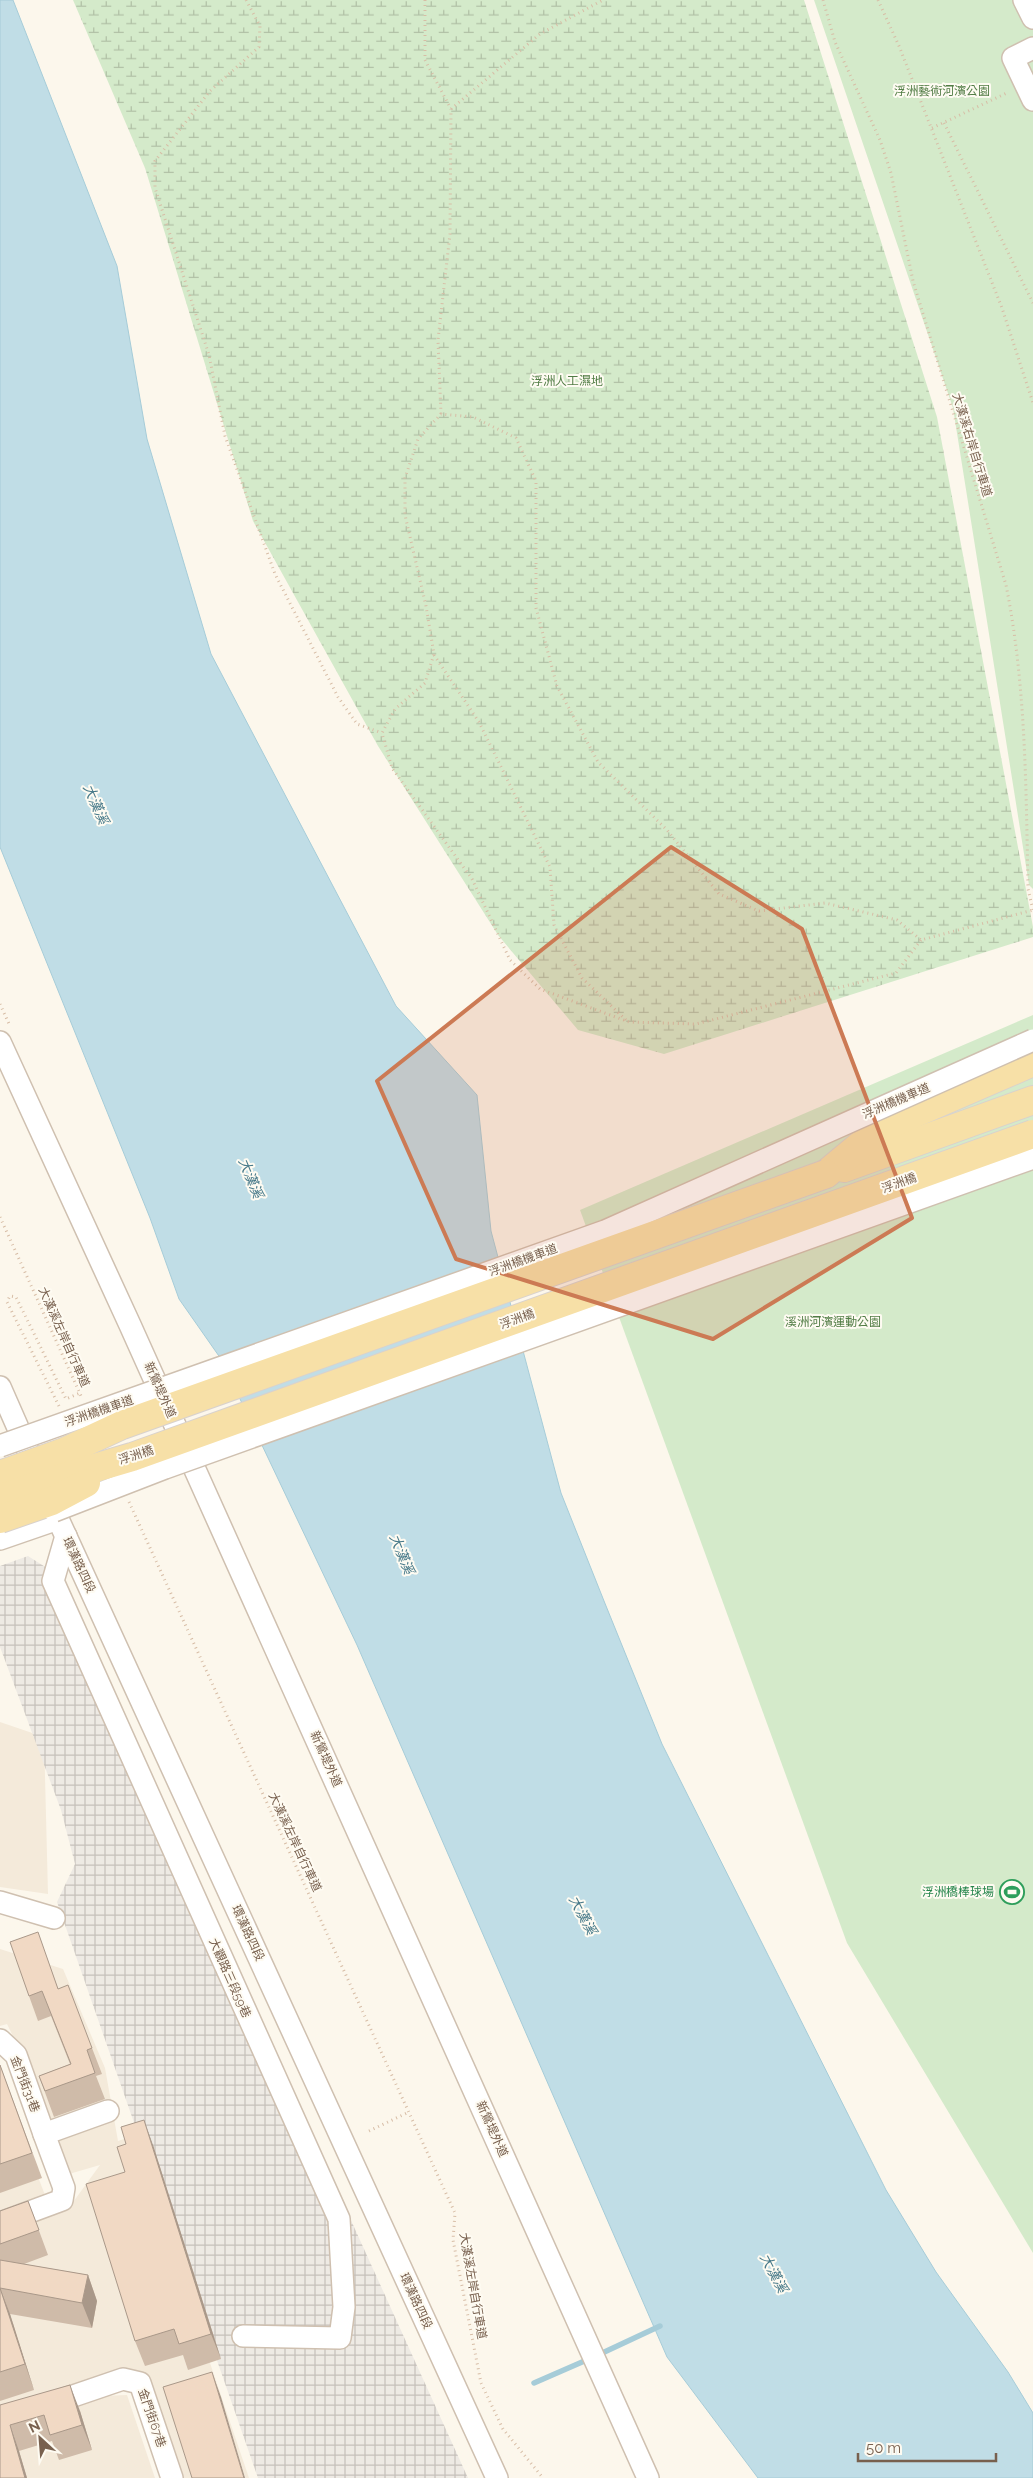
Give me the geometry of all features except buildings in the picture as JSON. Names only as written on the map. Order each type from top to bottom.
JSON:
[{"type":"main road","points":[[826,1174],[881,1128],[1033,1062]]},
{"type":"main road","points":[[0,1476],[64,1452],[122,1425],[1033,1100]]},
{"type":"main road","name":"浮洲橋","points":[[0,1498],[132,1457],[1033,1134]]},
{"type":"main road","points":[[0,1455],[59,1436],[122,1425]]},
{"type":"main road","points":[[0,1519],[52,1501],[132,1457]]},
{"type":"street","points":[[1024,0],[1033,18]]},
{"type":"street","points":[[1029,92],[1013,58],[1033,48]]},
{"type":"street","name":"浮洲橋機車道","points":[[0,1446],[605,1231],[1033,1040]]},
{"type":"street","name":"新鶯堤外道","points":[[0,1042],[130,1325],[648,2478]]},
{"type":"street","points":[[958,1075],[990,1066],[1033,1049]]},
{"type":"street","points":[[0,1530],[101,1494],[164,1468],[1033,1158]]},
{"type":"street","name":"環漢路四段","points":[[0,1387],[7,1421],[62,1527],[497,2478]]},
{"type":"street","points":[[0,1539],[62,1527]]},
{"type":"street","name":"大觀路三段59巷","points":[[62,1527],[53,1581],[338,2219],[344,2307],[340,2338],[243,2336]]},
{"type":"street","points":[[0,1902],[54,1918]]},
{"type":"street","name":"金門街31巷","points":[[0,2040],[16,2055],[64,2188],[62,2200],[0,2223]]},
{"type":"street","points":[[44,2134],[108,2111]]},
{"type":"street","name":"金門街67巷","points":[[0,2421],[123,2379],[140,2383],[172,2478]]},
{"type":"path","points":[[246,0],[260,26],[259,48],[210,91],[155,161],[155,188],[209,355],[225,436],[275,574],[338,697],[357,724],[382,733]]},
{"type":"path","points":[[425,0],[424,60],[451,109],[450,234],[438,340],[441,414],[418,440],[405,478],[405,515],[426,606],[434,654],[479,722],[550,867],[554,925],[582,978],[628,1022]]},
{"type":"path","points":[[451,109],[540,34],[603,0]]},
{"type":"path","name":"大漢溪右岸自行車道","points":[[823,0],[835,42],[880,140],[891,174],[913,281],[1006,585],[1015,631],[1020,678],[1028,889],[1033,910]]},
{"type":"path","points":[[878,0],[932,128],[1002,308],[1033,404]]},
{"type":"path","points":[[932,128],[1029,92]]},
{"type":"path","points":[[944,123],[1033,302]]},
{"type":"path","points":[[441,414],[472,417],[516,438],[536,480],[536,608],[557,686],[598,762],[667,830],[720,894],[758,911],[825,903],[897,920],[921,940]]},
{"type":"path","points":[[434,654],[425,683],[395,709],[382,733],[392,768],[472,879],[510,960],[540,989],[628,1022],[696,1024],[896,972],[921,940],[1033,910]]},
{"type":"path","name":"大漢溪左岸自行車道","points":[[0,1216],[84,1401]]},
{"type":"path","points":[[59,1407],[7,1302],[10,1296],[16,1297],[66,1399],[80,1394]]},
{"type":"path","name":"大漢溪左岸自行車道","points":[[129,1501],[455,2212],[453,2240],[481,2383],[503,2429],[543,2478]]},
{"type":"path","points":[[369,2131],[409,2112]]},
{"type":"highlighted area","points":[[671,847],[802,929],[912,1218],[713,1339],[456,1259],[377,1081]]},
{"type":"shaded area","points":[[28,1556],[58,1575],[468,2478],[258,2478],[57,1902],[75,1864],[61,1810],[0,1647],[0,1566]]},
{"type":"shaded area","points":[[0,1722],[44,1737],[48,1894],[0,1887]]},
{"type":"shaded area","points":[[0,1949],[63,1969],[105,2068],[118,2141],[133,2136],[249,2478],[184,2478],[152,2385],[122,2369],[0,2408],[0,2230],[71,2205],[100,2165],[69,2174],[40,2091],[7,2024],[0,2026]]},
{"type":"shaded area","points":[[0,2079],[45,2195],[0,2211]]},
{"type":"shaded area","points":[[127,2395],[155,2478],[0,2478],[0,2430],[102,2396]]},
{"type":"green space","name":"浮洲人工濕地","points":[[73,0],[804,0],[937,417],[1033,927],[1033,937],[664,1054],[578,1030],[498,935],[378,746],[253,521],[145,168]]},
{"type":"green space","name":"浮洲藝術河濱公園","points":[[814,0],[1033,0],[1033,889],[1029,885],[953,408]]},
{"type":"green space","name":"溪洲河濱運動公園","points":[[1033,1015],[1033,2253],[847,1943],[580,1210]]},
{"type":"water","name":"大漢溪","points":[[0,0],[13,0],[117,266],[147,439],[211,654],[396,1006],[477,1095],[491,1231],[561,1493],[662,1744],[886,2190],[936,2272],[1008,2372],[1033,2413],[1033,2478],[758,2478],[667,2357],[357,1645],[221,1359],[179,1299],[150,1218],[0,847]]},
{"type":"waterway","points":[[598,2355],[660,2326]]},
{"type":"waterway","points":[[534,2383],[589,2359]]},
{"type":"place","name":"浮洲橋棒球場","points":[[1012,1892]]}]
